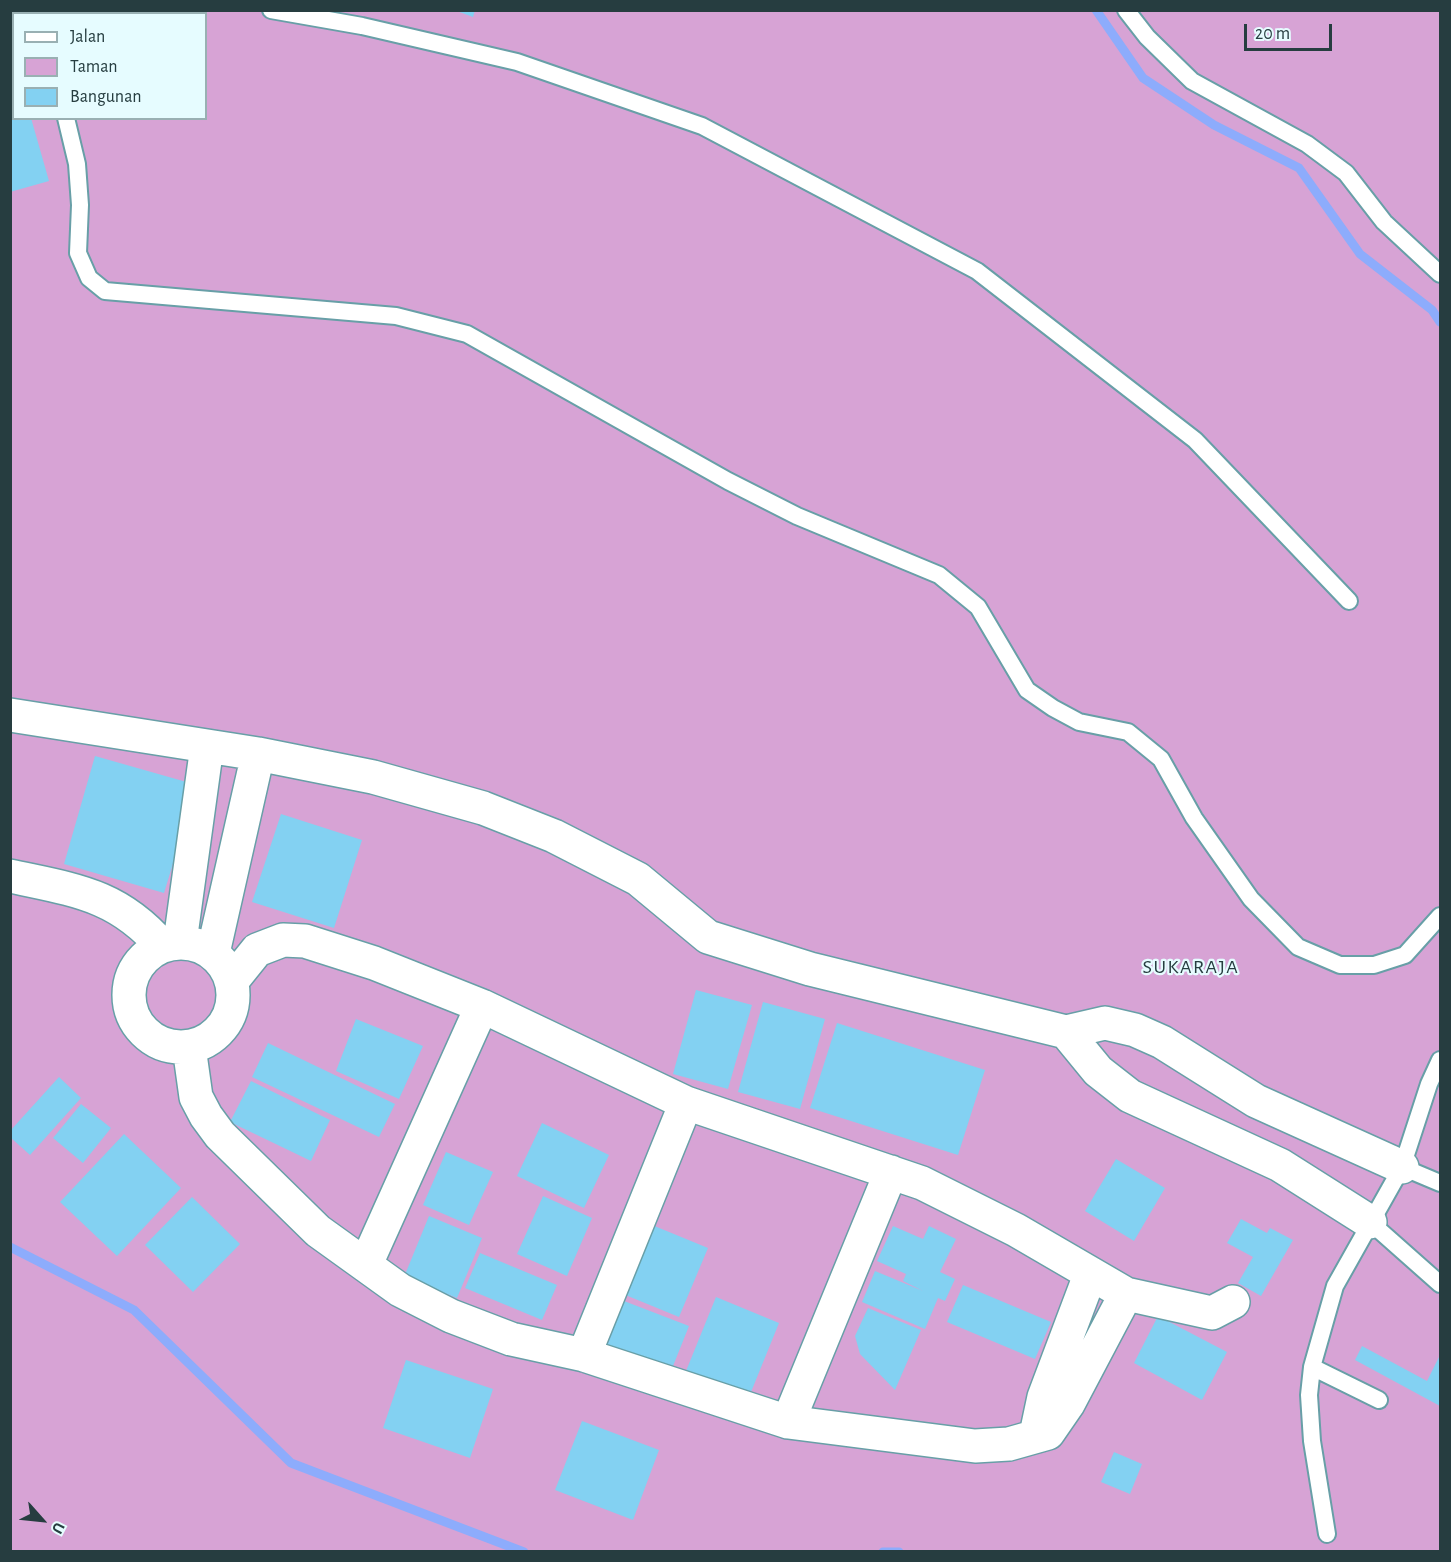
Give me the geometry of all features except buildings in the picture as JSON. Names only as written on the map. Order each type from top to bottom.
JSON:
[{"type":"street","points":[[10,715],[258,754],[373,777],[483,808],[554,836],[638,879],[708,936],[810,969],[1066,1032],[1105,1023],[1136,1030],[1162,1042],[1265,1106],[1402,1167]]},
{"type":"street","points":[[171,944],[207,746]]},
{"type":"street","points":[[213,953],[258,754]]},
{"type":"street","points":[[10,876],[87,893],[120,908],[171,944],[213,953],[225,966],[232,981],[233,1003],[225,1023],[209,1039],[189,1047],[167,1046],[148,1036],[134,1019],[129,998],[132,976],[144,958],[171,944]]},
{"type":"street","points":[[232,981],[257,950],[283,940],[305,941],[374,963],[482,1006],[686,1103],[922,1183],[1016,1230],[1126,1294],[1212,1312],[1233,1302]]},
{"type":"street","points":[[366,1264],[482,1006]]},
{"type":"street","points":[[1066,1032],[1098,1071],[1130,1096],[1280,1165],[1370,1222]]},
{"type":"street","points":[[189,1047],[196,1097],[220,1135],[318,1231],[400,1290],[451,1316],[512,1338],[584,1355],[788,1422],[975,1446],[1009,1444],[1041,1435],[1053,1428],[1068,1404],[1126,1294]]},
{"type":"street","points":[[584,1355],[686,1103]]},
{"type":"street","points":[[788,1422],[891,1172]]},
{"type":"street","points":[[1041,1435],[1037,1430],[1044,1396],[1090,1275]]},
{"type":"lane","points":[[271,10],[362,26],[517,62],[702,126],[977,272],[1195,440],[1349,601]]},
{"type":"lane","points":[[1126,10],[1147,38],[1192,81],[1307,144],[1346,173],[1384,222],[1440,274]]},
{"type":"lane","points":[[66,120],[77,164],[79,184],[78,253],[89,278],[105,291],[396,316],[467,334],[728,481],[797,516],[939,575],[978,607],[1027,690],[1079,722],[1128,732],[1161,759],[1194,818],[1251,899],[1298,947],[1340,965],[1374,965],[1405,955],[1440,916]]},
{"type":"lane","points":[[1327,1534],[1312,1441],[1309,1395],[1312,1367],[1335,1286],[1402,1167],[1429,1084],[1440,1060]]},
{"type":"lane","points":[[1402,1167],[1440,1184]]},
{"type":"lane","points":[[1370,1222],[1440,1284]]},
{"type":"lane","points":[[1312,1367],[1379,1400]]},
{"type":"green space","points":[[11,11],[1440,11],[1440,1551],[11,1551]]},
{"type":"waterway","points":[[1096,10],[1143,78],[1214,125],[1299,168],[1360,254],[1432,310],[1440,322]]},
{"type":"waterway","points":[[10,1247],[134,1310],[291,1463],[524,1552]]},
{"type":"waterway","points":[[883,1552],[899,1552]]},
{"type":"district","name":"SUKARAJA","points":[[1191,967]]}]
